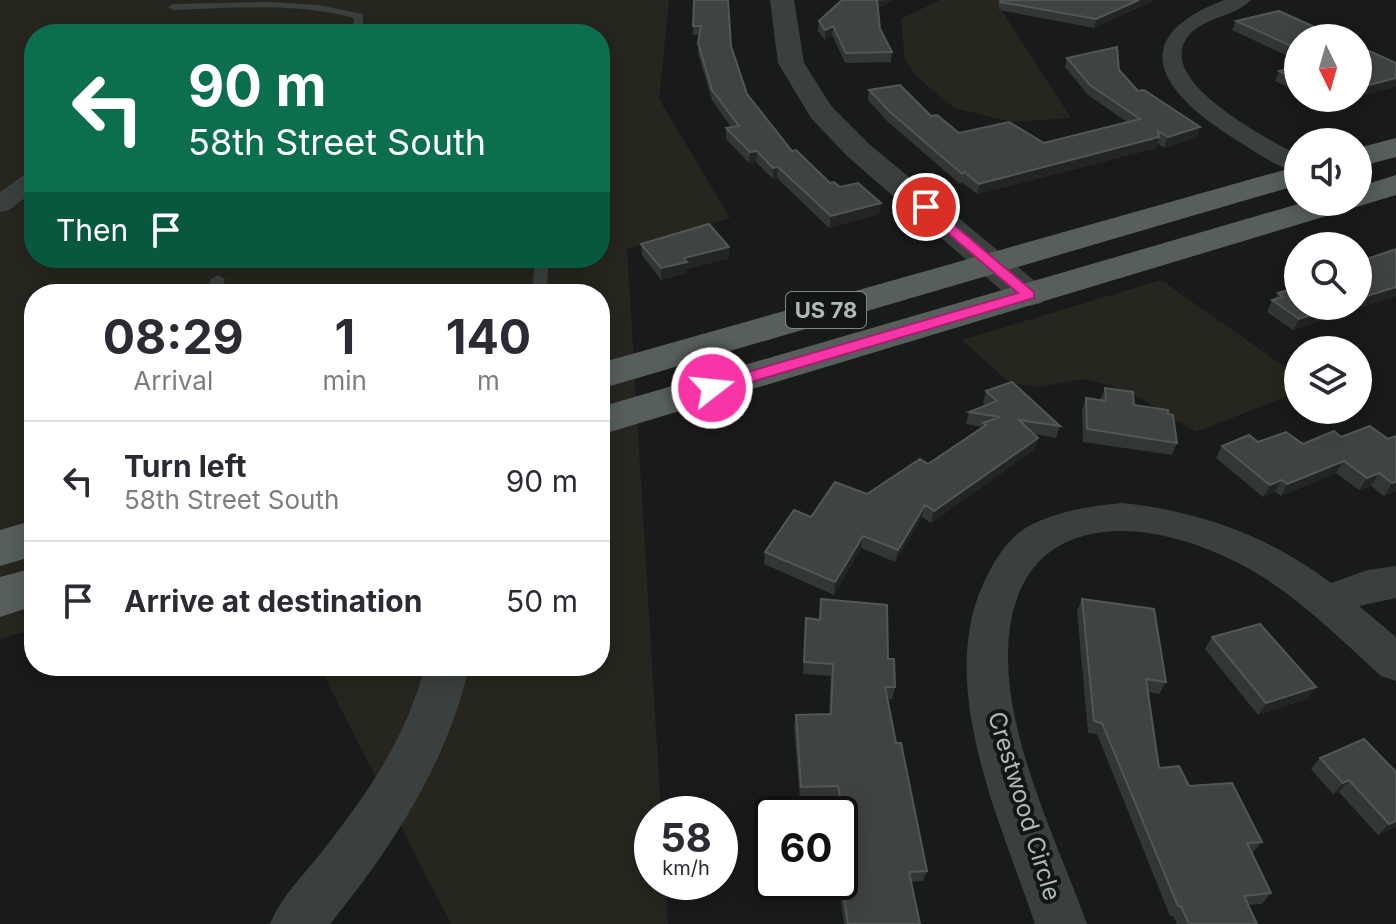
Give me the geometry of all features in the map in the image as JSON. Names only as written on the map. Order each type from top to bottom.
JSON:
[{"type":"main road","points":[[1372,154],[1396,147]]},
{"type":"main road","name":"US 78","points":[[610,373],[1284,179]]},
{"type":"main road","points":[[1372,193],[1396,185]]},
{"type":"main road","name":"US 78","points":[[610,418],[1293,216]]},
{"type":"main road","points":[[0,548],[24,541]]},
{"type":"main road","points":[[0,597],[24,590]]},
{"type":"street","points":[[782,0],[791,63],[821,112],[858,150],[1029,295]]},
{"type":"street","points":[[1241,0],[1201,17],[1183,30],[1173,45],[1172,63],[1181,83],[1202,105],[1284,156]]},
{"type":"street","points":[[0,204],[24,186]]},
{"type":"street","name":"Crestwood Circle","points":[[1061,924],[1002,749],[988,680],[987,649],[992,607],[1003,573],[1016,555],[1034,540],[1078,521],[1133,517],[1162,521],[1222,538],[1251,551],[1303,583],[1396,663]]},
{"type":"street","points":[[1326,602],[1368,586],[1396,582]]},
{"type":"street","points":[[296,924],[337,876],[426,738],[444,676]]},
{"type":"lane","points":[[173,7],[318,3],[343,7],[359,16],[358,24]]},
{"type":"shaded area","points":[[0,0],[669,0],[659,99],[730,218],[627,249],[660,796],[634,796],[634,900],[666,900],[668,924],[451,924],[324,676],[610,676],[610,284],[24,284],[24,632],[0,639]]},
{"type":"shaded area","points":[[940,0],[1024,0],[1002,11],[1071,118],[1012,122],[954,108],[917,77],[905,59],[901,19]]},
{"type":"shaded area","points":[[1161,280],[1284,366],[1284,397],[1196,432],[1126,390],[1085,379],[1040,387],[1010,383],[962,340]]},
{"type":"building","points":[[694,0],[728,0],[731,46],[747,94],[792,151],[796,150],[830,183],[834,182],[840,187],[858,183],[881,203],[831,216],[778,167],[773,168],[757,151],[750,152],[726,128],[739,126],[712,90],[698,43],[701,26],[693,26]]},
{"type":"building","points":[[842,0],[877,0],[880,29],[892,52],[846,53],[833,26],[825,30],[819,21]]},
{"type":"building","points":[[1001,0],[1139,0],[1096,19]]},
{"type":"building","points":[[1279,11],[1308,24],[1284,24],[1284,43],[1236,21]]},
{"type":"building","points":[[1117,47],[1119,70],[1138,91],[1144,90],[1200,127],[1168,137],[1158,131],[1159,137],[979,184],[964,172],[962,174],[869,90],[900,85],[931,116],[937,115],[959,133],[1009,122],[1044,143],[1140,119],[1090,85],[1067,58]]},
{"type":"building","points":[[1372,52],[1396,63],[1396,78],[1372,84]]},
{"type":"building","points":[[709,224],[729,247],[684,258],[687,262],[661,268],[641,244]]},
{"type":"building","points":[[1396,249],[1396,287],[1372,295],[1372,257]]},
{"type":"building","points":[[1284,291],[1284,308],[1272,300],[1283,297],[1278,293]]},
{"type":"building","points":[[1012,382],[1060,426],[1019,420],[1038,438],[934,511],[925,505],[898,550],[863,536],[835,582],[765,552],[794,510],[811,517],[835,482],[867,494],[920,459],[928,464],[986,425],[983,423],[1000,417],[969,412],[997,401],[986,391]]},
{"type":"building","points":[[1105,388],[1133,392],[1134,405],[1168,410],[1168,414],[1173,415],[1177,443],[1087,429],[1086,398],[1106,401]]},
{"type":"building","points":[[1370,426],[1388,439],[1396,436],[1396,482],[1392,483],[1379,473],[1367,478],[1344,461],[1287,484],[1282,480],[1270,485],[1222,446],[1249,435],[1258,442],[1286,432],[1303,444],[1334,431],[1341,437]]},
{"type":"building","points":[[821,599],[887,605],[888,659],[894,659],[895,687],[885,687],[896,743],[901,743],[927,871],[909,872],[920,924],[848,924],[844,900],[858,900],[858,796],[840,796],[838,786],[801,787],[796,715],[831,714],[833,664],[804,662],[806,618],[820,620]]},
{"type":"building","points":[[1082,599],[1154,609],[1166,682],[1146,679],[1159,768],[1179,766],[1189,786],[1232,783],[1262,842],[1247,843],[1271,893],[1244,896],[1257,924],[1189,924],[1181,906],[1178,906],[1102,723],[1094,721]]},
{"type":"building","points":[[1260,624],[1316,687],[1266,703],[1212,637]]},
{"type":"building","points":[[1364,739],[1396,772],[1396,821],[1389,824],[1349,780],[1343,783],[1320,758]]},
{"type":"route","points":[[712,388],[1029,295],[926,207]]}]
